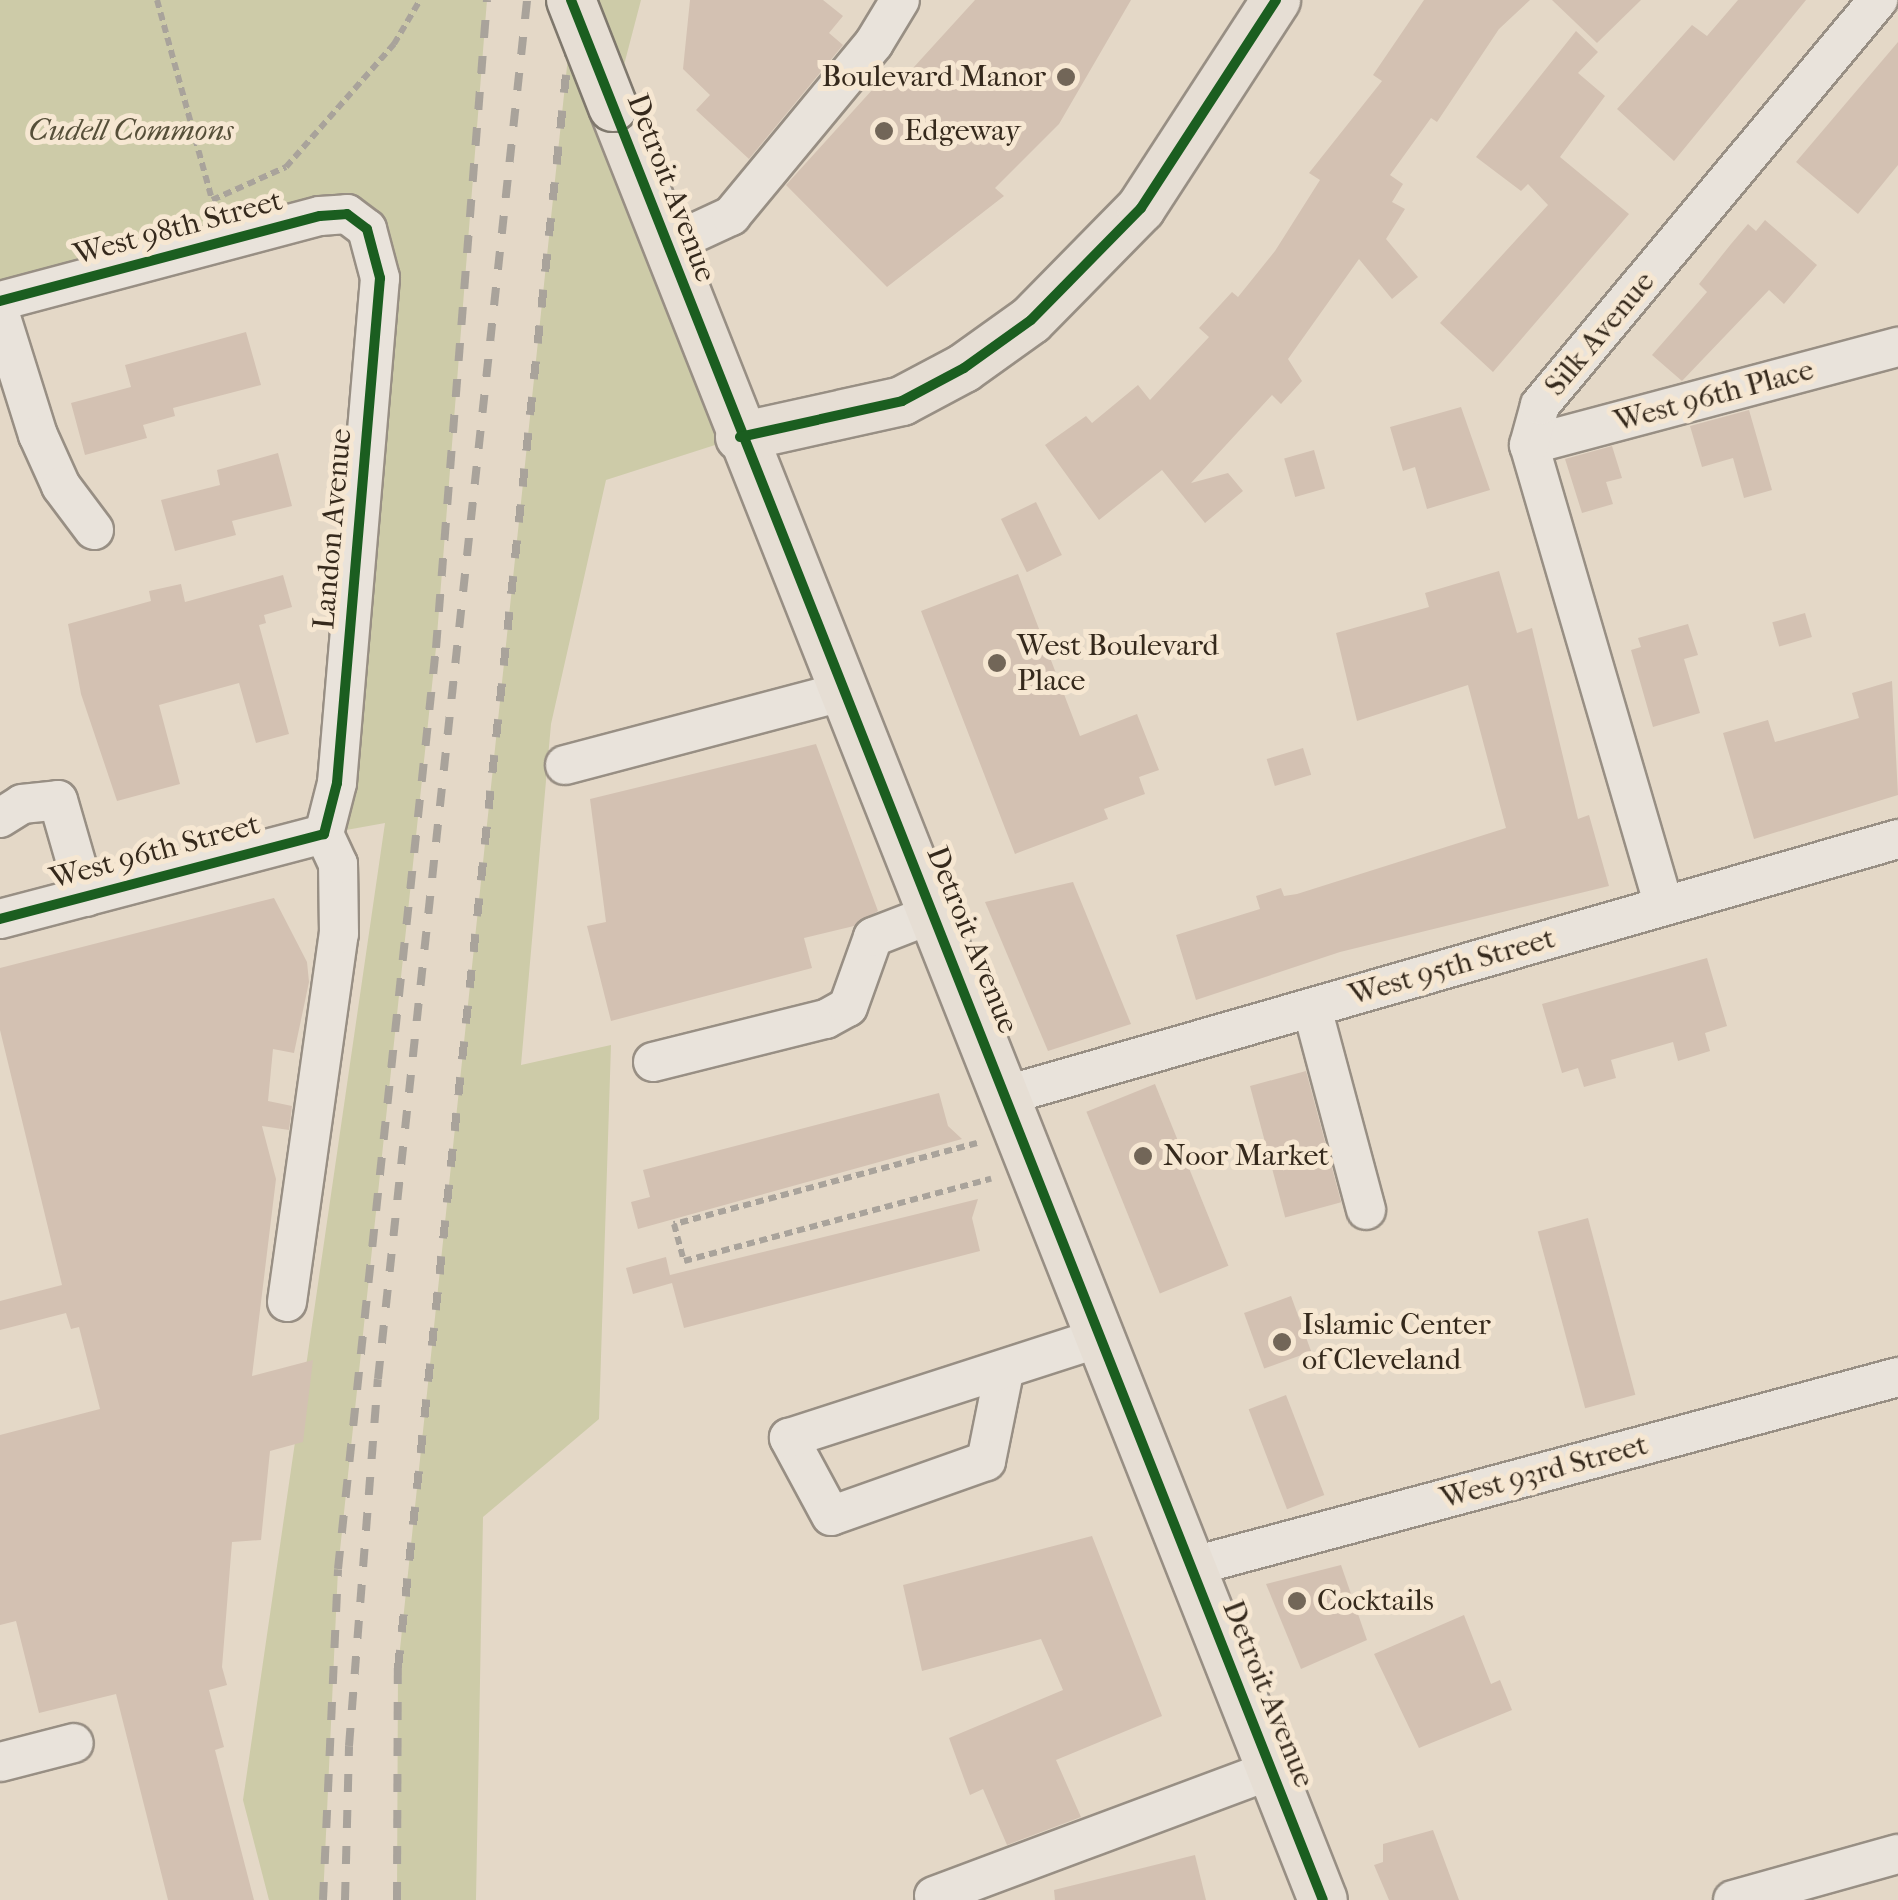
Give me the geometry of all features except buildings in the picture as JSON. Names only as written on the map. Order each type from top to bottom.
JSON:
[{"type":"main road","name":"Detroit Avenue","points":[[571,0],[740,437],[935,913],[1098,1338],[1323,1900]]},
{"type":"main road","points":[[740,437],[902,401],[1032,320],[1153,193],[1276,0]]},
{"type":"street","points":[[666,246],[731,216],[874,43],[900,0]]},
{"type":"street","name":"Silk Avenue","points":[[1529,446],[1540,405],[1878,0]]},
{"type":"street","name":"West 98th Street","points":[[0,301],[320,216],[347,214],[366,229]]},
{"type":"street","name":"Landon Avenue","points":[[324,834],[337,783],[380,278],[366,229]]},
{"type":"street","points":[[0,314],[38,436],[61,486],[94,530]]},
{"type":"street","name":"West 96th Place","points":[[1529,446],[1898,347]]},
{"type":"street","points":[[1529,446],[1664,906]]},
{"type":"street","points":[[566,765],[846,691]]},
{"type":"street","points":[[0,818],[22,804],[58,800],[86,896]]},
{"type":"street","points":[[287,1302],[339,934],[338,864],[324,834]]},
{"type":"street","name":"West 96th Street","points":[[0,919],[324,834]]},
{"type":"street","name":"West 95th Street","points":[[1007,1095],[1898,839]]},
{"type":"street","points":[[653,1062],[826,1019],[848,1006],[872,937],[935,913]]},
{"type":"street","points":[[1312,1008],[1366,1210]]},
{"type":"street","points":[[1004,1372],[986,1460],[831,1516],[789,1438],[1004,1372],[1098,1338]]},
{"type":"street","name":"West 93rd Street","points":[[1190,1567],[1898,1377]]},
{"type":"street","points":[[0,1762],[74,1743]]},
{"type":"street","points":[[934,1896],[1271,1770]]},
{"type":"street","points":[[1733,1900],[1898,1854]]},
{"type":"path","points":[[157,0],[212,200],[286,167],[394,44],[420,0]]},
{"type":"path","points":[[976,1143],[674,1224],[684,1261],[991,1179]]},
{"type":"green space","name":"Cudell Commons","points":[[0,0],[487,0],[436,648],[338,1569],[323,1900],[269,1900],[243,1800],[385,823],[324,834],[380,278],[347,215],[0,301]]},
{"type":"green space","points":[[574,0],[641,0],[613,107],[740,437],[606,480],[551,724],[521,1065],[611,1045],[599,1419],[483,1517],[476,1900],[397,1900],[398,1668]]},
{"type":"railway","points":[[323,1900],[338,1569],[436,648],[487,0]]},
{"type":"railway","points":[[345,1900],[349,1746],[378,1379],[527,0]]},
{"type":"railway","points":[[397,1900],[398,1668],[574,0]]},
{"type":"cycle path","points":[[571,0],[1323,1900]]},
{"type":"cycle path","points":[[740,437],[902,401],[964,368],[1031,320],[1141,208],[1276,0]]},
{"type":"cycle path","points":[[0,301],[320,216],[347,214],[367,229],[380,278],[337,783],[324,834],[0,919]]},
{"type":"place","name":"Boulevard Manor","points":[[1066,77]]},
{"type":"place","name":"Edgeway","points":[[884,131]]},
{"type":"place","name":"West Boulevard Place","points":[[997,663]]},
{"type":"place","name":"Noor Market","points":[[1143,1156]]},
{"type":"place","name":"Islamic Center of Cleveland","points":[[1282,1342]]},
{"type":"place","name":"Cocktails","points":[[1297,1601]]}]
